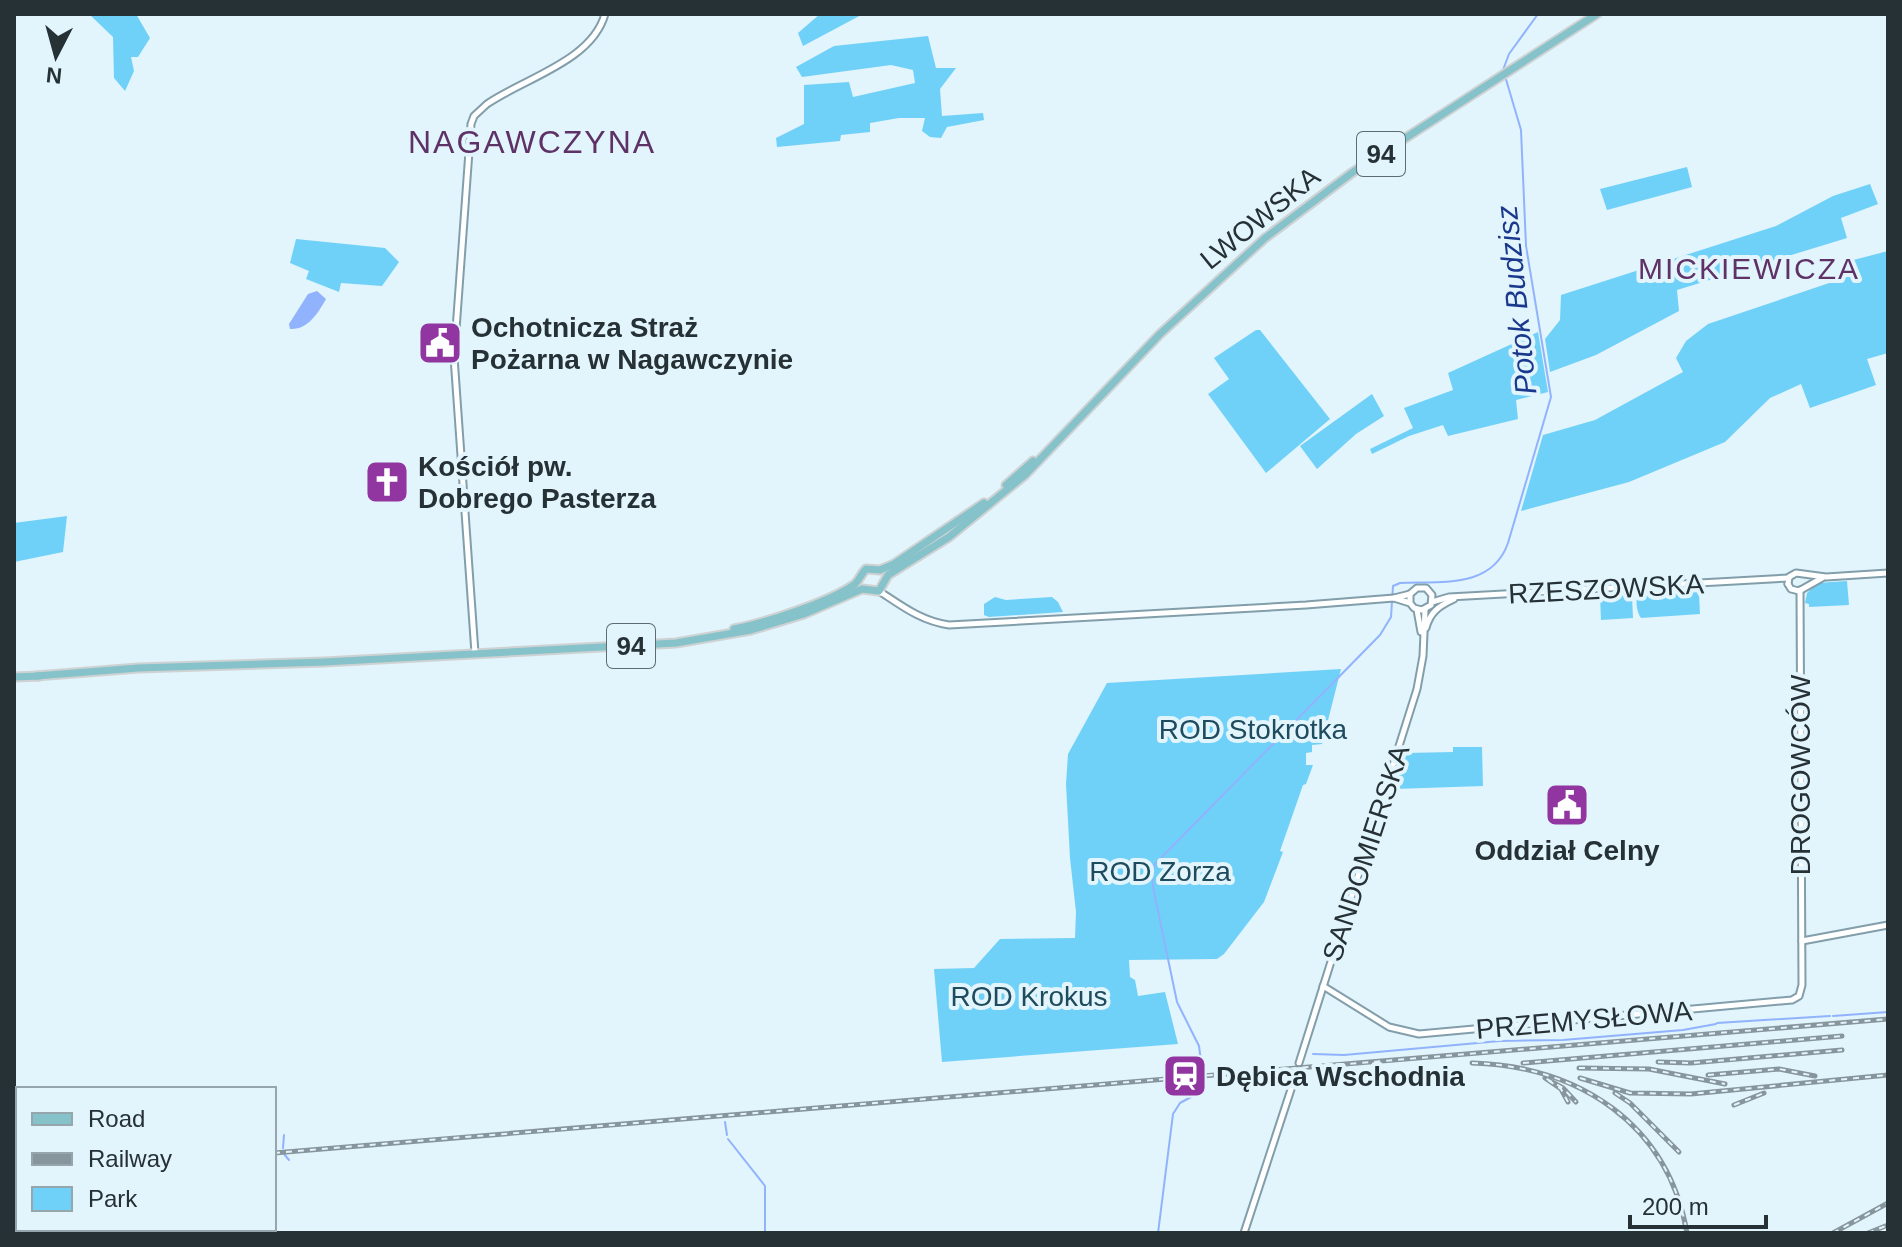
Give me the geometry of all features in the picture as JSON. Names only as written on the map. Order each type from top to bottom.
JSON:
[{"type":"main road","name":"LWOWSKA","points":[[1120,377],[1160,334],[1265,238],[1321,194],[1597,14]]},
{"type":"main road","name":"94","points":[[475,652],[709,634],[757,623],[820,601],[857,583],[866,569],[880,570],[923,546],[988,501],[1156,344],[1192,305]]},
{"type":"main road","name":"94","points":[[14,677],[150,672],[710,639],[784,621],[864,589],[883,585],[892,572],[949,537],[1009,488],[1071,429],[1089,407]]},
{"type":"main road","points":[[880,570],[883,585]]},
{"type":"main road","points":[[860,578],[864,589]]},
{"type":"street","points":[[475,652],[454,357],[471,124],[477,112],[501,94],[581,50],[598,32],[605,14]]},
{"type":"street","name":"RZESZOWSKA","points":[[1432,598],[1788,581],[1795,573],[1802,574]]},
{"type":"street","points":[[1802,574],[1826,577],[1888,573]]},
{"type":"street","name":"DROGOWCÓW","points":[[1802,574],[1799,610],[1802,941]]},
{"type":"street","points":[[1788,581],[1800,588],[1826,577]]},
{"type":"street","points":[[883,585],[897,602],[926,620],[949,625],[1391,598],[1410,594],[1420,587],[1428,590],[1432,598],[1425,610],[1417,610]]},
{"type":"street","points":[[1410,594],[1410,603]]},
{"type":"street","points":[[1423,640],[1429,618],[1435,610],[1459,597]]},
{"type":"street","points":[[1391,598],[1410,603],[1417,610],[1423,640]]},
{"type":"street","name":"SANDOMIERSKA","points":[[1299,1063],[1417,689],[1425,610]]},
{"type":"street","points":[[1802,941],[1888,925]]},
{"type":"street","name":"PRZEMYSŁOWA","points":[[1323,986],[1389,1027],[1419,1034],[1685,1011],[1795,999],[1802,990],[1802,941]]},
{"type":"street","points":[[1244,1233],[1297,1071]]},
{"type":"green space","points":[[89,14],[136,14],[150,38],[138,57],[131,57],[134,71],[125,91],[114,78],[113,37]]},
{"type":"green space","points":[[820,14],[863,14],[803,46],[798,33]]},
{"type":"green space","points":[[928,36],[936,68],[956,68],[940,89],[942,116],[983,113],[984,120],[947,127],[941,138],[930,137],[922,131],[925,118],[899,118],[870,123],[870,132],[841,135],[840,141],[777,147],[776,138],[804,124],[804,85],[849,82],[853,97],[915,83],[913,70],[891,65],[802,77],[796,67],[834,46]]},
{"type":"green space","points":[[1687,167],[1692,187],[1607,210],[1600,189]]},
{"type":"green space","points":[[1870,184],[1878,204],[1841,218],[1847,238],[1677,290],[1679,311],[1596,355],[1550,372],[1545,339],[1560,320],[1561,295],[1776,226],[1833,196]]},
{"type":"green space","points":[[296,239],[385,248],[399,262],[382,286],[341,283],[339,292],[306,279],[309,271],[290,263]]},
{"type":"green space","points":[[1888,251],[1888,353],[1867,359],[1876,385],[1810,408],[1801,384],[1770,398],[1725,442],[1629,482],[1521,511],[1543,435],[1595,420],[1683,372],[1676,358],[1686,341],[1708,324],[1844,278],[1842,263]]},
{"type":"green space","points":[[1260,330],[1330,419],[1266,473],[1208,394],[1229,379],[1214,358]]},
{"type":"green space","points":[[1538,332],[1548,392],[1516,400],[1518,419],[1448,436],[1443,425],[1409,436],[1372,454],[1370,449],[1413,428],[1404,408],[1453,390],[1448,373]]},
{"type":"green space","points":[[1372,394],[1384,416],[1356,434],[1317,469],[1300,446]]},
{"type":"green space","points":[[67,516],[63,552],[14,562],[14,523]]},
{"type":"green space","points":[[1847,581],[1849,605],[1809,607],[1805,603],[1807,593],[1817,583]]},
{"type":"green space","points":[[1696,589],[1700,614],[1641,618],[1639,615],[1639,592]]},
{"type":"green space","points":[[1629,593],[1633,618],[1601,620],[1600,595]]},
{"type":"green space","points":[[995,597],[1006,600],[1052,597],[1063,612],[984,615],[984,604]]},
{"type":"green space","points":[[1341,669],[1322,744],[1312,745],[1312,752],[1306,753],[1306,765],[1313,765],[1303,785],[1264,902],[1217,959],[1129,960],[1130,977],[1135,980],[1138,996],[1165,992],[1178,1044],[942,1062],[934,969],[974,968],[1000,939],[1075,938],[1076,912],[1066,784],[1068,754],[1107,683]]},
{"type":"green space","points":[[1453,747],[1482,747],[1483,786],[1394,789],[1407,753],[1453,752]]},
{"type":"shaded area","points":[[317,291],[326,299],[320,310],[307,324],[290,329],[289,324],[308,294]]},
{"type":"waterway","name":"Potok Budzisz","points":[[1503,70],[1509,54],[1538,14]]},
{"type":"waterway","name":"Potok Budzisz","points":[[1202,1069],[1199,1046],[1177,1002],[1153,887],[1155,864],[1380,635],[1391,617],[1393,586],[1400,583],[1448,582],[1478,575],[1500,558],[1508,543],[1551,397],[1526,246],[1521,130],[1505,76]]},
{"type":"waterway","points":[[1833,1016],[1888,1012]]},
{"type":"waterway","points":[[1717,1023],[1830,1016]]},
{"type":"waterway","points":[[1313,1054],[1344,1055],[1500,1041],[1563,1040],[1683,1030],[1716,1024]]},
{"type":"waterway","name":"Potok Budzisz","points":[[1158,1233],[1173,1114],[1180,1103],[1200,1092],[1202,1081]]},
{"type":"waterway","points":[[725,1122],[727,1135]]},
{"type":"waterway","points":[[283,1148],[284,1135]]},
{"type":"waterway","points":[[728,1139],[765,1186],[765,1233]]},
{"type":"waterway","points":[[284,1154],[289,1160]]},
{"type":"railway","points":[[276,1153],[1888,1019]]},
{"type":"railway","points":[[1523,1063],[1842,1036]]},
{"type":"railway","points":[[1658,1062],[1691,1063],[1842,1050]]},
{"type":"railway","points":[[1472,1063],[1548,1075],[1582,1089],[1612,1108],[1639,1132],[1660,1160],[1677,1194],[1687,1233]]},
{"type":"railway","points":[[1579,1068],[1649,1069],[1725,1084]]},
{"type":"railway","points":[[1708,1075],[1779,1069],[1815,1076]]},
{"type":"railway","points":[[1580,1078],[1630,1093],[1691,1094],[1888,1075]]},
{"type":"railway","points":[[1568,1102],[1561,1089],[1545,1078],[1563,1088],[1576,1102]]},
{"type":"railway","points":[[1615,1093],[1630,1103],[1679,1152]]},
{"type":"railway","points":[[1734,1105],[1764,1093]]},
{"type":"railway","points":[[1833,1233],[1888,1203]]},
{"type":"railway","points":[[1868,1233],[1888,1225]]},
{"type":"place","name":"Ochotnicza Straż Pożarna w Nagawczynie","points":[[440,343]]},
{"type":"place","name":"Kościół pw. Dobrego Pasterza","points":[[387,482]]},
{"type":"place","name":"Oddział Celny","points":[[1567,805]]},
{"type":"place","name":"Dębica Wschodnia","points":[[1185,1076]]},
{"type":"district","name":"NAGAWCZYNA","points":[[532,142]]},
{"type":"district","name":"MICKIEWICZA","points":[[1749,268]]},
{"type":"park label","name":"ROD Stokrotka","points":[[1253,729]]},
{"type":"park label","name":"ROD Zorza","points":[[1160,871]]},
{"type":"park label","name":"ROD Krokus","points":[[1029,996]]}]
